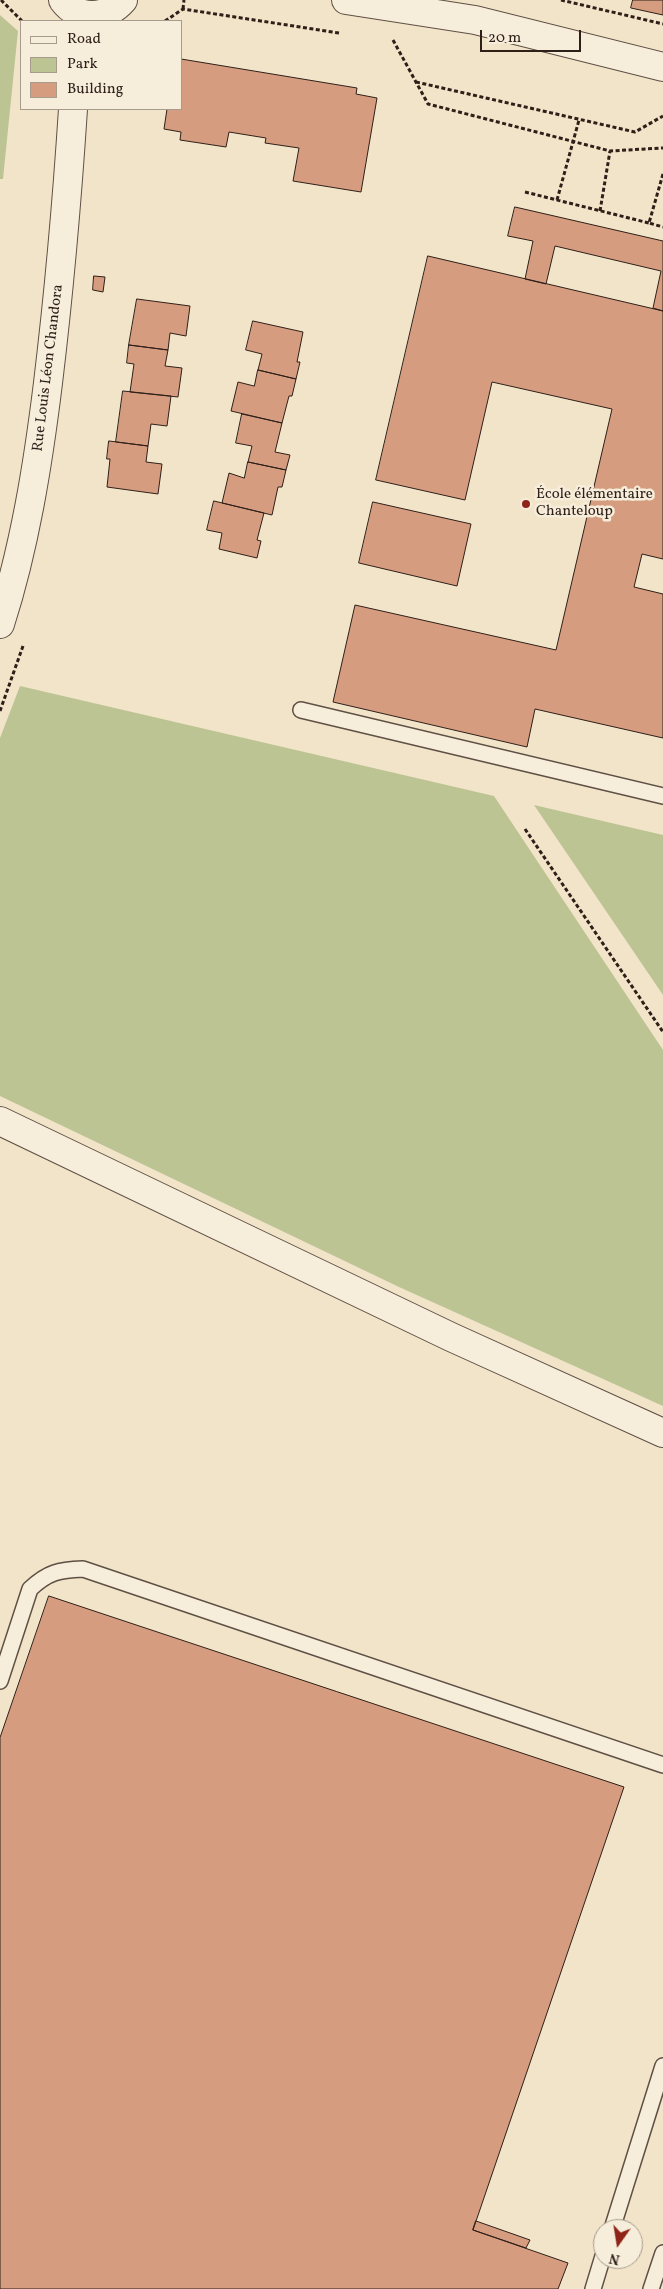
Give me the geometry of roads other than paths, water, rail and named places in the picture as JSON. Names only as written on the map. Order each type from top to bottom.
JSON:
[{"type":"street","points":[[63,0],[86,18],[108,12],[123,0]]},
{"type":"street","points":[[346,0],[397,8],[478,10],[663,67]]},
{"type":"street","name":"Rue Louis Léon Chandora","points":[[0,624],[12,587],[39,456],[55,322],[72,110]]},
{"type":"street","points":[[0,1121],[451,1338],[663,1434]]},
{"type":"lane","points":[[301,710],[663,796]]},
{"type":"lane","points":[[0,1681],[30,1589],[41,1578],[59,1570],[83,1569],[663,1766]]},
{"type":"lane","points":[[615,2219],[663,2066]]},
{"type":"lane","points":[[651,2289],[663,2253]]},
{"type":"lane","points":[[593,2289],[599,2269]]},
{"type":"place","name":"École élémentaire Chanteloup","points":[[526,504]]}]
